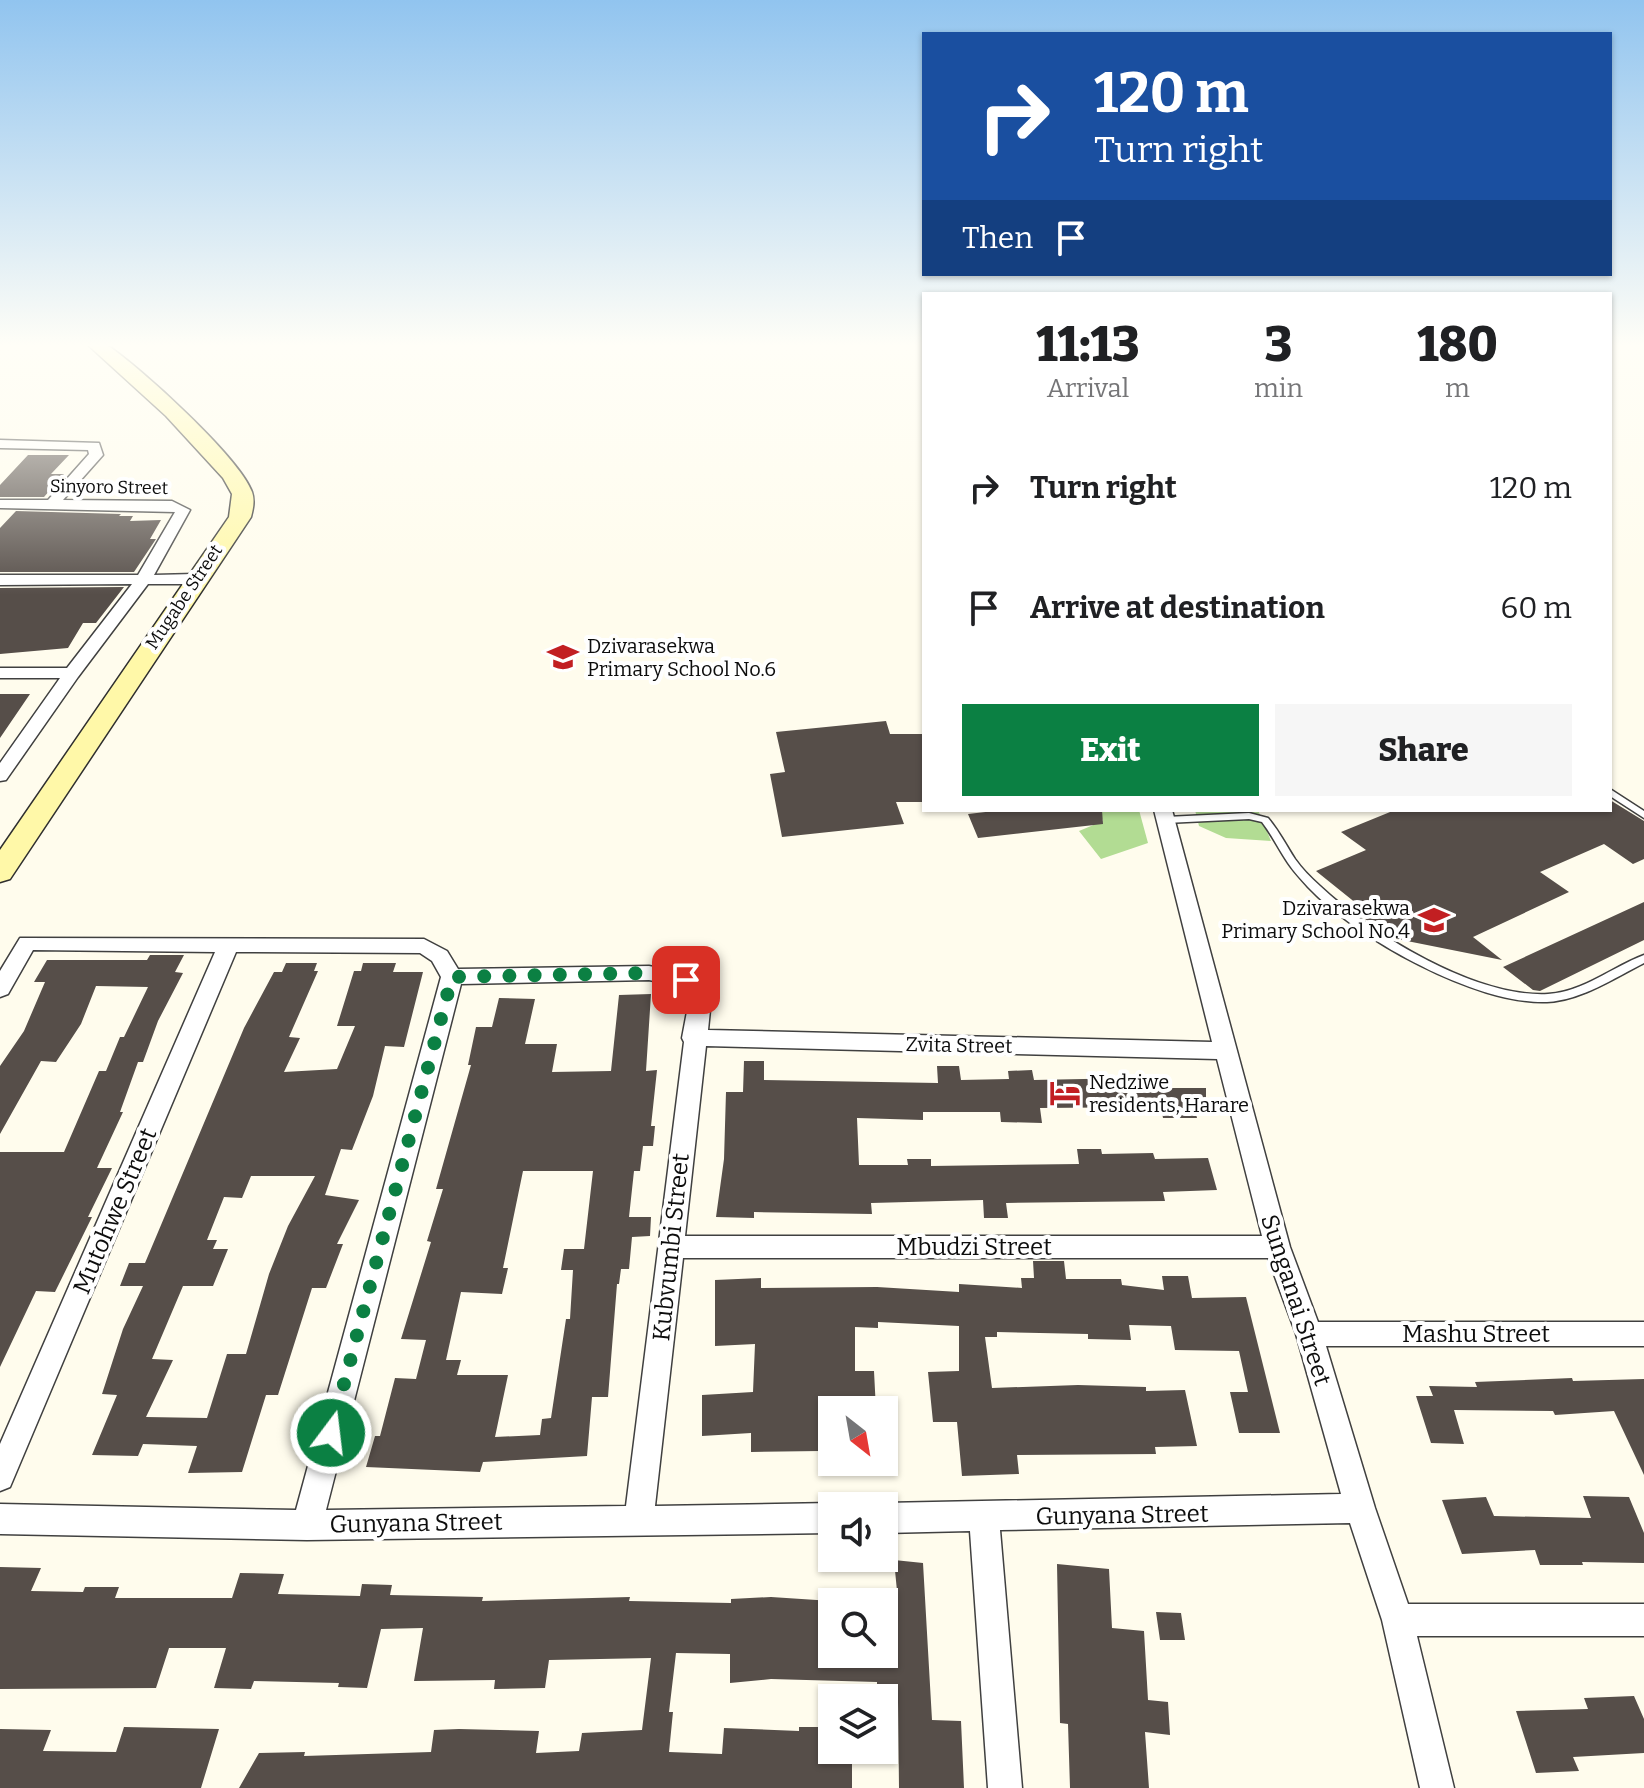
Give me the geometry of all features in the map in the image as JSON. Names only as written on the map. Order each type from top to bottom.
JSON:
[{"type":"street","name":"Mugabe Street","points":[[0,872],[195,579],[240,517],[244,502],[241,489],[187,428]]},
{"type":"street","points":[[0,444],[94,446],[96,455],[52,504]]},
{"type":"street","name":"Sinyoro Street","points":[[0,504],[172,505],[182,508],[143,580]]},
{"type":"street","points":[[0,580],[195,579]]},
{"type":"street","points":[[0,776],[72,673],[143,580]]},
{"type":"street","points":[[0,673],[72,673]]},
{"type":"street","name":"Sunganai Street","points":[[1165,815],[1277,1247],[1309,1334],[1360,1508],[1398,1620],[1437,1788]]},
{"type":"street","points":[[0,989],[27,943],[424,946],[440,956],[452,977],[307,1525]]},
{"type":"street","name":"Mutohwe Street","points":[[0,1477],[229,944]]},
{"type":"street","name":"Kubvumbi Street","points":[[452,977],[649,973],[686,980],[700,1000],[693,1038],[639,1519]]},
{"type":"street","name":"Zvita Street","points":[[693,1038],[1224,1051]]},
{"type":"street","name":"Mbudzi Street","points":[[671,1247],[1277,1247]]},
{"type":"street","name":"Mashu Street","points":[[1309,1334],[1644,1334]]},
{"type":"street","name":"Gunyana Street","points":[[898,1518],[1360,1508]]},
{"type":"street","name":"Gunyana Street","points":[[0,1519],[307,1525],[818,1518]]},
{"type":"street","points":[[984,1518],[1005,1788]]},
{"type":"street","points":[[1398,1620],[1644,1620]]},
{"type":"lane","points":[[1612,793],[1644,815]]},
{"type":"lane","points":[[1165,815],[1249,816],[1265,820],[1295,866],[1336,907],[1389,943],[1483,989],[1525,997],[1566,995],[1644,959]]},
{"type":"green space","points":[[1100,812],[1140,812],[1148,843],[1101,859],[1079,831],[1103,821]]},
{"type":"green space","points":[[1196,812],[1259,812],[1271,841],[1226,838],[1199,826]]},
{"type":"building","points":[[28,455],[69,455],[51,474],[64,474],[44,497],[0,497],[0,485]]},
{"type":"building","points":[[16,511],[121,514],[119,516],[133,516],[130,521],[161,520],[150,539],[156,539],[134,572],[0,572],[0,528]]},
{"type":"building","points":[[124,587],[96,623],[83,623],[68,648],[0,654],[0,588]]},
{"type":"building","points":[[0,694],[30,694],[0,738]]},
{"type":"building","points":[[886,721],[890,734],[922,734],[922,802],[896,802],[904,824],[782,837],[770,774],[785,772],[776,732]]},
{"type":"building","points":[[1612,801],[1644,821],[1644,859],[1633,864],[1604,844],[1540,872],[1569,892],[1473,937],[1502,960],[1397,939],[1365,919],[1372,916],[1316,871],[1366,850],[1341,832],[1390,812],[1612,812]]},
{"type":"building","points":[[1102,812],[1103,824],[978,838],[968,814]]},
{"type":"building","points":[[1644,902],[1644,940],[1540,991],[1533,990],[1503,967]]},
{"type":"building","points":[[150,955],[184,955],[175,972],[183,973],[158,1021],[143,1062],[138,1062],[120,1112],[123,1112],[97,1168],[112,1168],[88,1217],[92,1217],[55,1292],[36,1291],[0,1367],[0,1152],[64,1152],[99,1071],[106,1071],[120,1037],[124,1037],[148,987],[96,986],[81,1024],[56,1062],[41,1061],[0,1134],[0,1066],[24,1031],[45,982],[34,982],[47,960],[147,960]]},
{"type":"building","points":[[286,963],[317,963],[314,971],[318,971],[289,1037],[300,1038],[284,1072],[337,1069],[355,1026],[337,1026],[354,971],[361,971],[363,963],[396,963],[393,972],[423,972],[404,1047],[385,1046],[373,1096],[352,1150],[341,1149],[325,1195],[359,1200],[337,1244],[343,1244],[326,1288],[312,1288],[278,1395],[266,1395],[242,1472],[188,1473],[197,1446],[143,1444],[138,1456],[92,1455],[117,1395],[102,1394],[123,1329],[143,1286],[120,1286],[129,1263],[145,1263],[244,1028],[274,972],[282,972]],"holes":[[[251,1176],[315,1176],[288,1226],[269,1274],[246,1354],[227,1354],[207,1418],[146,1417],[173,1360],[152,1359],[183,1286],[213,1286],[228,1249],[213,1249],[217,1240],[207,1240],[224,1197],[242,1198]]]},
{"type":"building","points":[[651,994],[646,1071],[657,1070],[651,1126],[655,1126],[653,1146],[643,1146],[640,1171],[634,1171],[629,1217],[651,1217],[650,1236],[632,1237],[629,1269],[621,1269],[617,1284],[608,1397],[592,1397],[587,1456],[483,1462],[480,1472],[366,1467],[375,1436],[380,1436],[395,1378],[416,1379],[426,1340],[401,1339],[431,1242],[427,1241],[443,1189],[436,1189],[471,1065],[468,1065],[476,1027],[492,1027],[499,998],[535,999],[525,1044],[557,1044],[552,1072],[611,1071],[619,995]],"holes":[[[523,1171],[593,1171],[584,1249],[564,1249],[561,1270],[573,1270],[570,1319],[566,1319],[551,1418],[542,1419],[540,1435],[495,1437],[508,1375],[457,1375],[461,1360],[446,1360],[461,1292],[502,1294],[508,1268],[503,1268]]]},
{"type":"building","points":[[744,1061],[764,1061],[764,1080],[938,1083],[937,1066],[959,1066],[961,1080],[1009,1079],[1008,1071],[1032,1070],[1034,1080],[1133,1078],[1136,1088],[1206,1088],[1206,1105],[1194,1106],[1197,1118],[1163,1118],[1161,1107],[1040,1108],[1042,1123],[1001,1122],[1000,1112],[923,1112],[923,1120],[857,1118],[859,1165],[908,1165],[907,1159],[931,1159],[931,1166],[1079,1164],[1077,1149],[1101,1149],[1102,1154],[1153,1153],[1155,1159],[1208,1158],[1217,1190],[1163,1192],[1165,1201],[1006,1203],[1008,1218],[984,1218],[983,1200],[871,1203],[872,1214],[754,1212],[754,1218],[716,1217],[724,1159],[726,1092],[743,1092]]},
{"type":"building","points":[[1033,1261],[1064,1261],[1066,1279],[1121,1279],[1122,1285],[1164,1290],[1162,1276],[1188,1276],[1192,1298],[1246,1297],[1280,1433],[1239,1433],[1230,1392],[1248,1392],[1239,1351],[1175,1350],[1171,1326],[1129,1325],[1131,1340],[1088,1339],[1088,1334],[997,1332],[997,1337],[985,1337],[992,1388],[1078,1385],[1146,1387],[1146,1391],[1185,1390],[1197,1446],[1155,1447],[1156,1454],[1017,1455],[1019,1474],[962,1476],[957,1422],[933,1422],[928,1372],[959,1371],[959,1326],[878,1322],[878,1328],[855,1327],[855,1371],[874,1371],[875,1396],[818,1396],[818,1451],[751,1452],[751,1433],[702,1436],[702,1395],[753,1392],[755,1344],[715,1346],[715,1280],[761,1278],[761,1288],[877,1287],[959,1292],[959,1284],[1022,1288],[1021,1278],[1034,1278]]},
{"type":"building","points":[[1572,1378],[1573,1381],[1644,1379],[1644,1475],[1614,1411],[1555,1415],[1553,1411],[1454,1410],[1464,1444],[1431,1443],[1416,1396],[1433,1396],[1429,1386],[1477,1387],[1475,1382]]},
{"type":"building","points":[[1583,1496],[1629,1497],[1644,1533],[1644,1563],[1540,1565],[1535,1550],[1462,1554],[1442,1500],[1486,1497],[1494,1516],[1591,1518]]},
{"type":"building","points":[[898,1560],[923,1563],[932,1720],[961,1721],[964,1788],[899,1788],[898,1684],[771,1679],[730,1683],[730,1654],[676,1653],[669,1712],[673,1712],[669,1752],[722,1754],[724,1728],[799,1731],[799,1727],[818,1727],[818,1764],[852,1764],[852,1788],[239,1788],[259,1753],[305,1752],[304,1756],[431,1752],[434,1730],[459,1729],[539,1731],[536,1753],[579,1751],[582,1733],[642,1730],[651,1658],[549,1660],[545,1688],[494,1689],[495,1680],[414,1681],[423,1628],[381,1629],[367,1688],[338,1687],[339,1683],[254,1681],[251,1689],[214,1688],[226,1648],[169,1648],[156,1688],[0,1689],[0,1567],[41,1568],[31,1591],[83,1592],[85,1587],[119,1587],[115,1598],[232,1598],[240,1573],[284,1574],[278,1594],[360,1596],[362,1584],[392,1585],[390,1595],[483,1597],[482,1601],[630,1597],[629,1601],[731,1603],[731,1599],[771,1597],[818,1600],[818,1668],[898,1668]]},
{"type":"building","points":[[1057,1564],[1109,1569],[1112,1628],[1144,1631],[1148,1700],[1168,1702],[1170,1735],[1145,1732],[1149,1788],[1070,1788],[1068,1724],[1060,1723]]},
{"type":"building","points":[[1156,1612],[1181,1613],[1185,1640],[1160,1640]]},
{"type":"building","points":[[1634,1696],[1644,1719],[1644,1753],[1573,1757],[1579,1771],[1536,1773],[1516,1711],[1588,1709],[1584,1698]]},
{"type":"building","points":[[124,1727],[219,1729],[201,1788],[0,1788],[0,1729],[51,1730],[43,1751],[116,1752]]},
{"type":"place","name":"Dzivarasekwa Primary School No.6","points":[[563,657]]},
{"type":"place","name":"Dzivarasekwa Primary School No.4","points":[[1434,920]]},
{"type":"place","name":"Nedziwe residents, Harare","points":[[1065,1093]]},
{"type":"route","points":[[331,1433],[452,977],[649,973],[686,980]]}]
